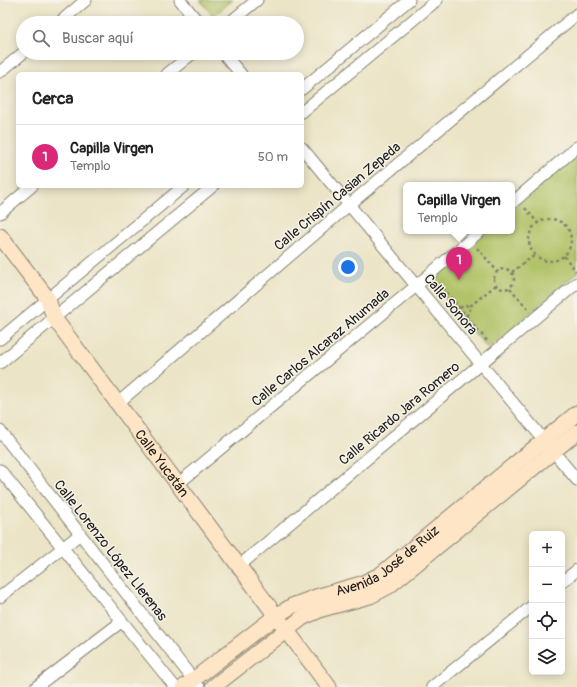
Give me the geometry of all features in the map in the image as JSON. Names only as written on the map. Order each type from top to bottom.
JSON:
[{"type":"street","points":[[67,16],[86,0]]},
{"type":"street","points":[[180,0],[193,16]]},
{"type":"street","points":[[238,16],[257,0]]},
{"type":"street","points":[[304,86],[409,0]]},
{"type":"street","points":[[304,110],[437,0]]},
{"type":"street","name":"Calle Crispín Casian Zepeda","points":[[118,403],[349,205],[577,14]]},
{"type":"street","points":[[0,72],[16,59]]},
{"type":"street","points":[[169,72],[184,60]]},
{"type":"street","points":[[229,60],[239,72]]},
{"type":"street","points":[[517,204],[577,147]]},
{"type":"street","name":"Calle Sonora","points":[[304,150],[577,480]]},
{"type":"street","points":[[0,213],[30,188]]},
{"type":"street","points":[[0,339],[182,188]]},
{"type":"street","points":[[0,363],[211,188]]},
{"type":"street","name":"Calle Carlos Alcaraz Ahumada","points":[[178,484],[477,234]]},
{"type":"street","name":"Calle Yucatán","points":[[0,236],[48,299],[54,318],[329,687]]},
{"type":"street","name":"Calle Ricardo Jara Romero","points":[[240,566],[481,364],[574,279]]},
{"type":"street","name":"Avenida José de Ruiz","points":[[213,687],[302,618],[322,609],[370,596],[389,586],[549,446],[577,413]]},
{"type":"street","name":"Calle Lorenzo López Llerenas","points":[[0,431],[192,685]]},
{"type":"street","name":"Avenida José de Ruiz","points":[[192,685],[276,616],[298,604],[361,584],[380,575],[549,446],[577,432]]},
{"type":"street","points":[[2,477],[175,687]]},
{"type":"street","points":[[0,597],[79,534]]},
{"type":"street","points":[[565,580],[577,570]]},
{"type":"street","points":[[432,687],[529,608]]},
{"type":"street","points":[[36,687],[121,622]]},
{"type":"path","points":[[517,204],[537,222]]},
{"type":"path","points":[[551,218],[564,223],[569,229],[571,243],[569,250],[564,256],[559,259],[546,261],[535,255],[531,249],[529,234],[537,222],[551,218]]},
{"type":"path","points":[[474,245],[498,272]]},
{"type":"path","points":[[512,272],[535,255]]},
{"type":"path","points":[[564,256],[577,270],[574,279]]},
{"type":"path","points":[[506,269],[512,272],[514,275],[514,282],[510,288],[504,290],[496,285],[495,277],[498,272],[506,269]]},
{"type":"path","points":[[436,278],[489,343],[494,338]]},
{"type":"path","points":[[466,316],[470,310],[469,307],[496,285]]},
{"type":"path","points":[[510,288],[529,310],[535,305]]},
{"type":"path","points":[[460,308],[466,305],[469,307]]},
{"type":"green space","points":[[200,0],[233,0],[213,16]]},
{"type":"green space","points":[[577,154],[577,273],[488,349],[430,280],[484,234],[515,234],[515,206]]},
{"type":"place","name":"Capilla Virgen","points":[[459,280]]}]
